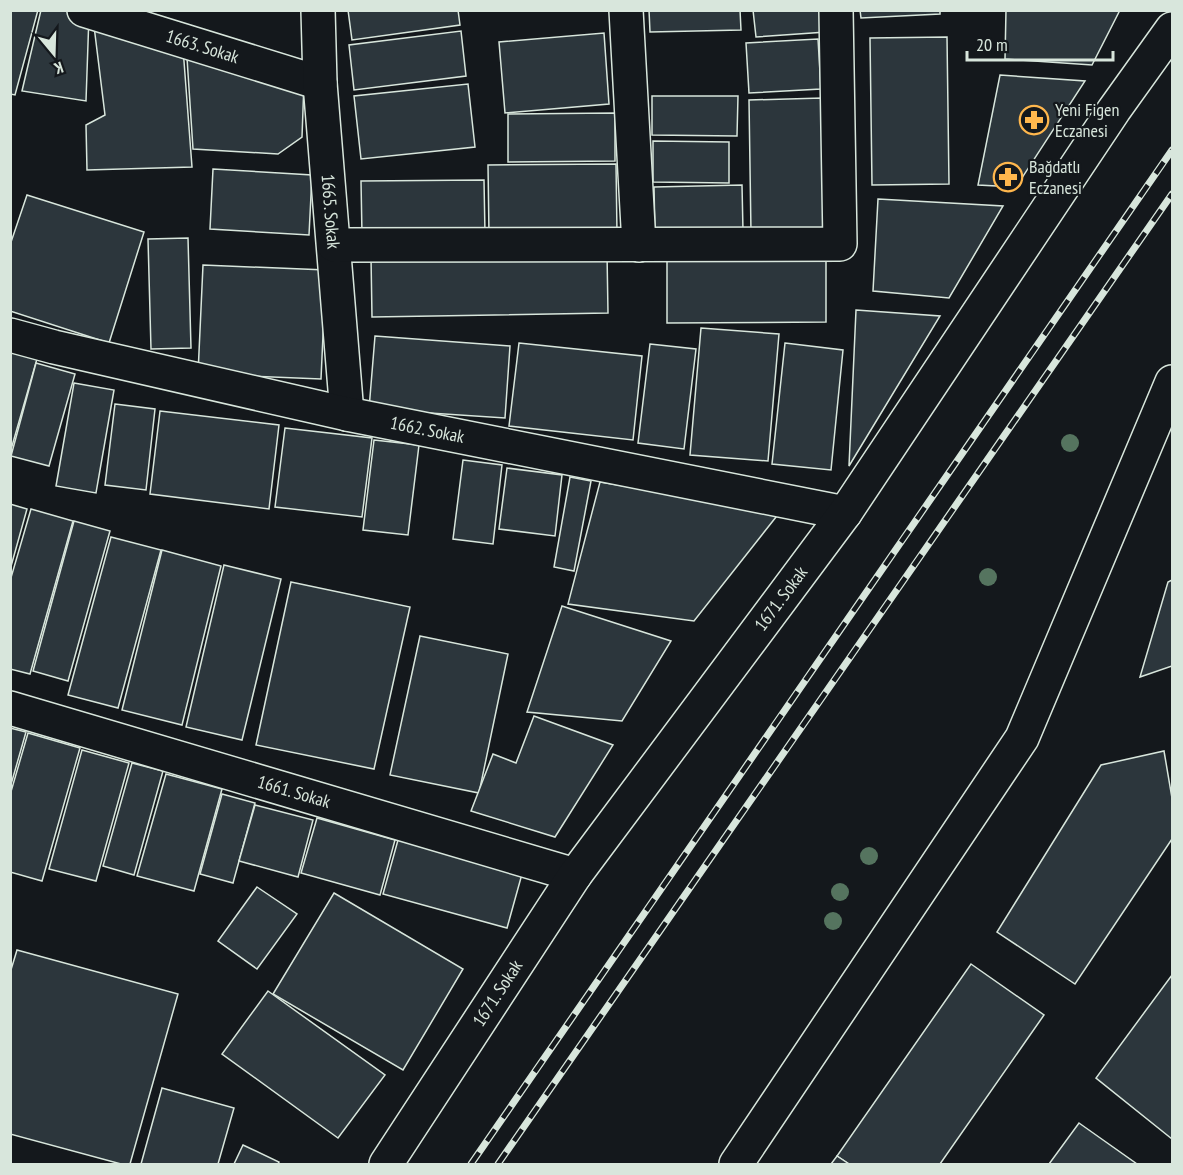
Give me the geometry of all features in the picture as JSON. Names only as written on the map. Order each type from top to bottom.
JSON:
[{"type":"street","name":"1663. Sokak","points":[[84,10],[320,83]]},
{"type":"street","name":"1665. Sokak","points":[[318,10],[320,83],[347,414]]},
{"type":"street","points":[[626,10],[639,245]]},
{"type":"street","points":[[334,245],[840,244],[836,10]]},
{"type":"street","name":"1671. Sokak","points":[[386,1164],[575,875],[845,513],[1169,25]]},
{"type":"street","name":"1662. Sokak","points":[[10,335],[347,414],[845,513]]},
{"type":"street","points":[[736,1164],[1022,738],[1173,382]]},
{"type":"street","name":"1661. Sokak","points":[[10,708],[575,875]]},
{"type":"building","points":[[10,10],[38,10],[15,95],[10,94]]},
{"type":"building","points":[[41,10],[66,10],[89,15],[86,101],[22,91]]},
{"type":"building","points":[[348,10],[458,10],[460,25],[352,40]]},
{"type":"building","points":[[649,10],[740,10],[741,30],[650,32]]},
{"type":"building","points":[[753,10],[824,10],[826,32],[756,37]]},
{"type":"building","points":[[860,10],[940,10],[940,14],[861,18]]},
{"type":"building","points":[[1006,10],[1120,10],[1092,65],[1005,59]]},
{"type":"building","points":[[94,26],[183,48],[192,167],[87,170],[86,125],[105,115]]},
{"type":"building","points":[[461,31],[466,76],[354,90],[349,45]]},
{"type":"building","points":[[604,33],[609,104],[505,113],[499,42]]},
{"type":"building","points":[[947,37],[949,184],[872,185],[870,38]]},
{"type":"building","points":[[818,39],[821,89],[749,93],[746,43]]},
{"type":"building","points":[[187,58],[304,82],[302,137],[278,154],[193,149]]},
{"type":"building","points":[[1000,75],[1085,81],[1016,187],[978,185]]},
{"type":"building","points":[[468,84],[475,147],[361,159],[354,96]]},
{"type":"building","points":[[652,96],[738,96],[737,136],[652,135]]},
{"type":"building","points":[[822,98],[824,231],[751,233],[749,100]]},
{"type":"building","points":[[615,113],[615,161],[508,162],[508,114]]},
{"type":"building","points":[[653,141],[729,142],[729,183],[653,182]]},
{"type":"building","points":[[616,164],[617,233],[489,235],[488,165]]},
{"type":"building","points":[[213,169],[312,175],[309,235],[210,229]]},
{"type":"building","points":[[484,180],[485,234],[362,235],[361,181]]},
{"type":"building","points":[[742,185],[743,231],[655,233],[654,187]]},
{"type":"building","points":[[27,195],[144,232],[109,343],[10,311],[10,245]]},
{"type":"building","points":[[878,199],[1003,206],[949,298],[873,291]]},
{"type":"building","points":[[188,238],[191,348],[151,349],[148,239]]},
{"type":"building","points":[[607,253],[608,313],[372,317],[371,257]]},
{"type":"building","points":[[826,260],[826,322],[667,323],[667,261]]},
{"type":"building","points":[[203,265],[326,270],[321,379],[198,374]]},
{"type":"building","points":[[856,310],[940,316],[849,466]]},
{"type":"building","points":[[701,328],[779,334],[768,461],[690,455]]},
{"type":"building","points":[[375,336],[510,346],[505,418],[369,409]]},
{"type":"building","points":[[519,343],[642,356],[633,440],[509,426]]},
{"type":"building","points":[[785,343],[843,350],[831,470],[772,464]]},
{"type":"building","points":[[650,344],[696,349],[684,449],[638,443]]},
{"type":"building","points":[[10,352],[37,359],[10,453]]},
{"type":"building","points":[[36,363],[75,374],[49,466],[11,456]]},
{"type":"building","points":[[74,383],[114,390],[96,493],[56,486]]},
{"type":"building","points":[[115,404],[155,409],[146,490],[105,485]]},
{"type":"building","points":[[160,411],[279,425],[269,509],[150,494]]},
{"type":"building","points":[[285,428],[372,438],[362,517],[275,507]]},
{"type":"building","points":[[374,440],[419,445],[408,535],[363,530]]},
{"type":"building","points":[[463,460],[502,465],[493,544],[453,539]]},
{"type":"building","points":[[507,468],[562,475],[555,536],[499,529]]},
{"type":"building","points":[[570,477],[591,481],[574,571],[554,567]]},
{"type":"building","points":[[600,482],[780,512],[694,621],[568,604]]},
{"type":"building","points":[[10,504],[27,509],[10,570]]},
{"type":"building","points":[[31,509],[73,521],[30,674],[10,669],[10,581]]},
{"type":"building","points":[[74,521],[110,531],[68,681],[33,671]]},
{"type":"building","points":[[111,537],[161,550],[118,708],[68,695]]},
{"type":"building","points":[[162,550],[221,566],[182,725],[122,710]]},
{"type":"building","points":[[224,565],[281,579],[242,740],[186,727]]},
{"type":"building","points":[[1172,580],[1172,666],[1140,677],[1168,582]]},
{"type":"building","points":[[291,582],[410,607],[374,769],[256,745]]},
{"type":"building","points":[[562,606],[671,641],[622,721],[527,712]]},
{"type":"building","points":[[420,636],[508,654],[479,793],[390,775]]},
{"type":"building","points":[[534,716],[613,745],[555,837],[471,811],[493,754],[516,763]]},
{"type":"building","points":[[10,728],[26,732],[10,788]]},
{"type":"building","points":[[28,733],[80,748],[42,881],[10,872],[10,795]]},
{"type":"building","points":[[82,750],[129,763],[96,881],[49,869]]},
{"type":"building","points":[[1164,751],[1172,798],[1172,839],[1075,984],[997,932],[1101,765]]},
{"type":"building","points":[[132,763],[163,771],[134,875],[103,866]]},
{"type":"building","points":[[166,774],[222,789],[194,891],[137,876]]},
{"type":"building","points":[[222,794],[255,803],[233,883],[200,874]]},
{"type":"building","points":[[255,805],[313,820],[298,877],[239,861]]},
{"type":"building","points":[[317,818],[395,840],[380,895],[301,873]]},
{"type":"building","points":[[398,840],[522,874],[507,928],[383,894]]},
{"type":"building","points":[[257,887],[297,914],[257,969],[218,941]]},
{"type":"building","points":[[334,893],[463,969],[403,1070],[273,994]]},
{"type":"building","points":[[17,950],[178,994],[130,1164],[121,1164],[10,1134],[10,973]]},
{"type":"building","points":[[971,964],[1044,1015],[940,1164],[849,1164],[837,1156]]},
{"type":"building","points":[[1172,975],[1172,1139],[1096,1078]]},
{"type":"building","points":[[268,991],[385,1075],[338,1138],[222,1054]]},
{"type":"building","points":[[162,1088],[234,1108],[218,1164],[141,1164]]},
{"type":"building","points":[[1079,1123],[1137,1164],[1049,1164]]},
{"type":"building","points":[[243,1145],[279,1162],[278,1164],[234,1164]]},
{"type":"building","points":[[837,1156],[849,1164],[831,1164]]},
{"type":"railway","points":[[471,1164],[1172,150]]},
{"type":"railway","points":[[498,1164],[1172,194]]},
{"type":"place","name":"Yeni Figen Eczanesi","points":[[1034,120]]},
{"type":"place","name":"Bağdatlı Eczanesi","points":[[1008,177]]}]
